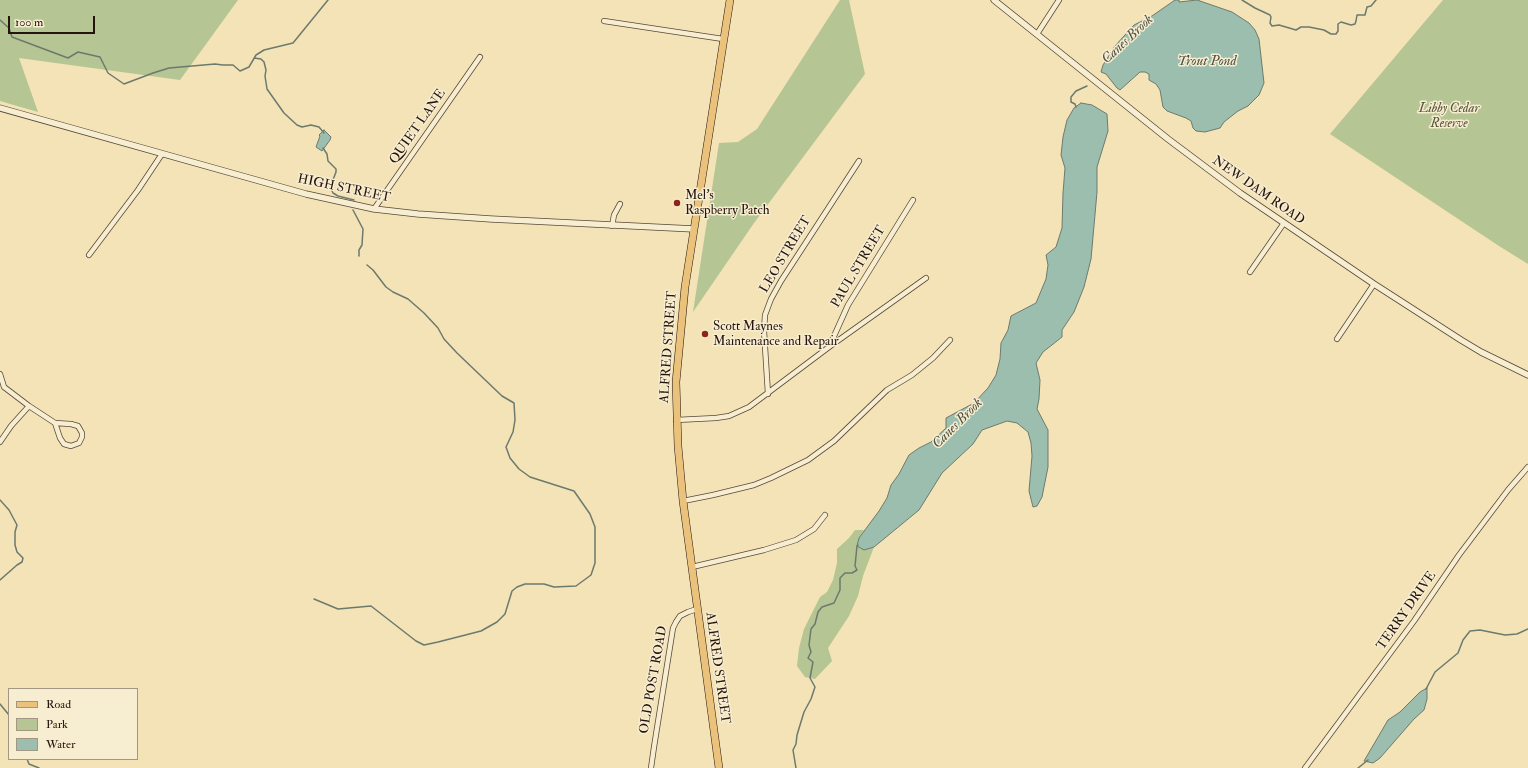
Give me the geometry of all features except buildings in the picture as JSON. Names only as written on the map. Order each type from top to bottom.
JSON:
[{"type":"main road","name":"ALFRED STREET","points":[[719,768],[683,500],[676,420],[676,382],[679,336],[685,287],[730,0]]},
{"type":"street","name":"NEW DAM ROAD","points":[[994,0],[1168,139],[1240,193],[1374,284],[1481,352],[1528,375]]},
{"type":"street","points":[[1037,34],[1060,0]]},
{"type":"street","points":[[604,21],[723,38]]},
{"type":"street","name":"QUIET LANE","points":[[374,209],[480,57]]},
{"type":"street","name":"HIGH STREET","points":[[0,108],[318,197],[374,209],[462,217],[612,226],[694,229]]},
{"type":"street","points":[[89,255],[138,190],[162,154]]},
{"type":"street","name":"LEO STREET","points":[[768,394],[764,338],[765,315],[771,299],[784,276],[859,162]]},
{"type":"street","name":"PAUL STREET","points":[[829,347],[848,305],[913,200]]},
{"type":"street","points":[[612,226],[614,215],[620,204]]},
{"type":"street","points":[[1250,272],[1284,223]]},
{"type":"street","points":[[676,420],[729,416],[749,408],[829,347],[926,278]]},
{"type":"street","points":[[1337,340],[1374,284]]},
{"type":"street","points":[[683,500],[713,495],[754,485],[808,460],[834,441],[887,390],[912,375],[933,358],[950,340]]},
{"type":"street","points":[[0,374],[2,387],[29,406],[55,423],[78,426],[82,433],[79,443],[71,446],[64,444],[60,438],[55,423]]},
{"type":"street","points":[[0,442],[8,430],[29,406]]},
{"type":"street","name":"TERRY DRIVE","points":[[1305,768],[1414,621],[1463,548],[1528,467]]},
{"type":"street","points":[[692,567],[764,550],[796,540],[814,529],[825,516]]},
{"type":"street","name":"OLD POST ROAD","points":[[652,768],[673,628],[680,616],[697,609]]},
{"type":"green space","points":[[0,0],[238,0],[180,80],[19,58],[38,112],[0,101]]},
{"type":"green space","points":[[840,0],[849,0],[865,74],[754,223],[693,312],[719,143],[738,142],[757,129]]},
{"type":"green space","name":"Libby Cedar Reserve","points":[[1443,0],[1528,0],[1528,264],[1330,134]]},
{"type":"green space","points":[[855,530],[864,530],[859,538],[864,550],[874,547],[863,576],[858,596],[849,616],[828,648],[832,661],[815,679],[805,677],[797,666],[799,648],[804,629],[820,597],[827,592],[833,580],[837,563],[837,549]]},
{"type":"water","name":"Trout Pond","points":[[1175,0],[1179,0],[1179,2],[1197,0],[1232,12],[1249,23],[1255,30],[1259,39],[1264,83],[1259,95],[1248,106],[1238,111],[1224,122],[1220,128],[1205,132],[1196,131],[1193,128],[1191,121],[1167,111],[1163,107],[1160,90],[1156,84],[1149,80],[1149,74],[1145,72],[1140,72],[1120,90],[1106,74],[1101,72],[1103,65],[1115,46],[1134,25],[1152,16]]},
{"type":"water","points":[[1081,103],[1092,105],[1107,114],[1108,131],[1097,167],[1097,192],[1091,259],[1084,287],[1074,312],[1062,330],[1062,337],[1043,352],[1036,363],[1040,380],[1037,409],[1048,430],[1048,467],[1042,497],[1037,506],[1033,507],[1029,491],[1032,456],[1028,432],[1017,423],[1007,421],[982,430],[973,444],[942,473],[919,510],[874,547],[864,550],[857,546],[859,538],[887,498],[891,485],[899,474],[909,455],[931,442],[946,428],[946,418],[974,403],[988,388],[996,375],[1000,359],[1001,343],[1008,330],[1011,316],[1036,303],[1046,279],[1048,265],[1046,255],[1056,247],[1062,228],[1065,168],[1061,155],[1063,137],[1067,120],[1074,108]]},
{"type":"water","points":[[324,130],[331,137],[322,151],[316,147],[320,136],[319,135]]},
{"type":"water","points":[[1427,688],[1427,699],[1424,710],[1414,719],[1380,758],[1373,763],[1364,761],[1388,720],[1400,712],[1420,692]]},
{"type":"waterway","points":[[0,20],[9,28],[12,37],[68,58],[78,52],[100,57],[108,73],[124,84],[169,68],[215,64],[233,65],[240,71],[249,67],[256,55],[264,50],[293,43],[328,0]]},
{"type":"waterway","name":"Canes Brook","points":[[1242,0],[1270,15],[1270,23],[1272,26],[1279,25],[1296,30],[1301,27],[1309,27],[1324,30],[1331,34],[1336,34],[1338,31],[1338,24],[1341,22],[1351,25],[1355,24],[1357,15],[1365,15],[1367,7],[1371,6],[1376,0]]},
{"type":"waterway","points":[[254,58],[261,59],[264,62],[267,89],[284,113],[297,125],[302,127],[311,125],[319,127],[324,133]]},
{"type":"waterway","name":"Canes Brook","points":[[1076,107],[1075,104],[1071,102],[1071,97],[1076,91],[1087,86]]},
{"type":"waterway","points":[[323,148],[327,154],[328,161],[336,169],[331,185],[333,193],[338,196],[354,200]]},
{"type":"waterway","points":[[353,210],[363,229],[362,245],[359,250],[359,256]]},
{"type":"waterway","points":[[314,599],[338,609],[371,606],[416,641],[424,645],[481,631],[497,622],[505,614],[512,591],[517,587],[525,584],[544,584],[554,587],[576,586],[591,575],[595,563],[595,527],[590,514],[574,491],[530,477],[519,469],[510,458],[506,447],[513,432],[515,420],[514,403],[502,396],[457,353],[444,339],[438,328],[424,313],[408,299],[386,287],[373,270],[367,265]]},
{"type":"waterway","points":[[0,500],[9,510],[17,525],[15,532],[15,545],[17,552],[23,558],[22,562],[0,580]]},
{"type":"waterway","name":"Canes Brook","points":[[796,768],[793,750],[796,744],[797,735],[804,712],[815,687],[810,678],[813,662],[808,658],[811,652],[809,645],[811,629],[815,624],[818,612],[822,607],[834,603],[840,590],[840,578],[845,573],[852,573],[857,570],[855,566],[858,545]]},
{"type":"waterway","points":[[1426,689],[1435,672],[1458,653],[1463,640],[1470,631],[1480,630],[1505,635],[1517,634],[1528,629]]},
{"type":"waterway","points":[[0,704],[8,714]]},
{"type":"waterway","points":[[27,760],[29,764],[39,768]]},
{"type":"waterway","points":[[1358,768],[1368,760]]},
{"type":"place","name":"Mel's Raspberry Patch","points":[[677,203]]},
{"type":"place","name":"Scott Maynes Maintenance and Repair","points":[[705,334]]}]
